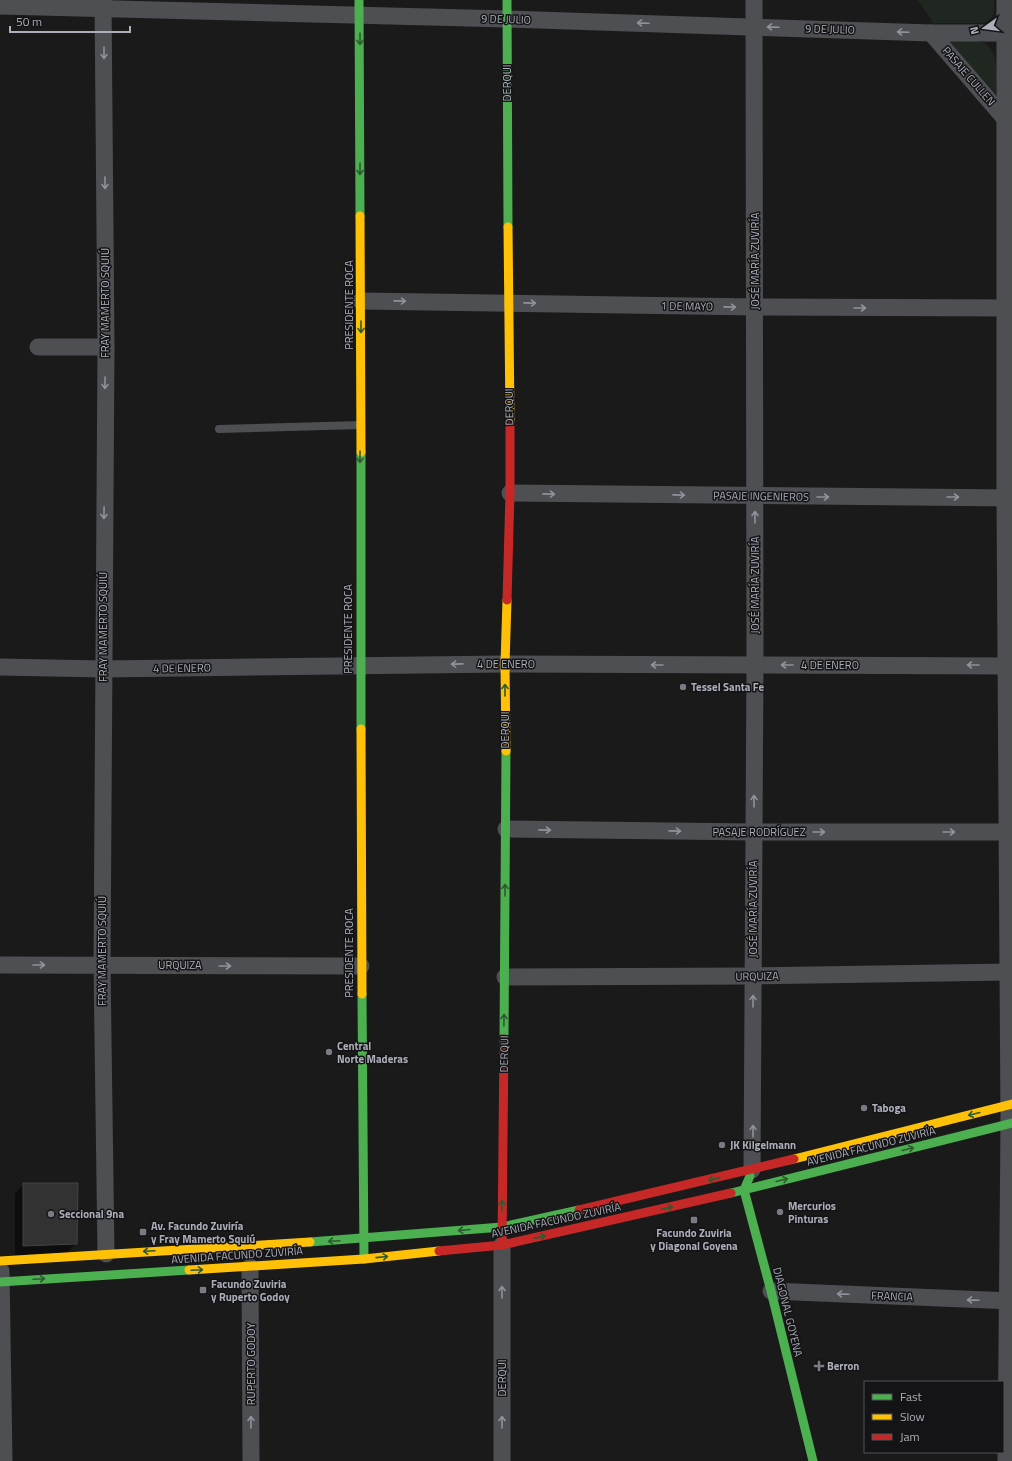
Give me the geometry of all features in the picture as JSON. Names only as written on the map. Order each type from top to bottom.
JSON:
[{"type":"street","name":"DERQUI","points":[[502,1461],[502,1227],[506,829],[505,664],[510,493],[507,0]]},
{"type":"street","name":"JOSÉ MARÍA ZUVIRÍA","points":[[752,1170],[756,307],[754,0]]},
{"type":"street","points":[[1005,0],[1008,33],[1006,120],[1009,308],[1010,832],[1009,1301],[1006,1461]]},
{"type":"street","name":"9 DE JULIO","points":[[0,6],[103,4],[360,7],[506,19],[931,33],[1008,33]]},
{"type":"street","name":"FRAY MAMERTO SQUIÚ","points":[[103,4],[106,347],[102,965],[106,1254]]},
{"type":"street","name":"PRESIDENTE ROCA","points":[[360,7],[360,666],[364,1259]]},
{"type":"street","name":"PASAJE CULLEN","points":[[931,33],[1006,120]]},
{"type":"street","name":"1 DE MAYO","points":[[361,301],[756,307],[1009,308]]},
{"type":"street","points":[[38,347],[106,347]]},
{"type":"street","name":"PASAJE INGENIEROS","points":[[510,493],[1009,498]]},
{"type":"street","name":"4 DE ENERO","points":[[0,667],[103,669],[505,664],[1009,666]]},
{"type":"street","name":"PASAJE RODRÍGUEZ","points":[[506,829],[754,832],[1010,832]]},
{"type":"street","name":"URQUIZA","points":[[0,965],[361,966]]},
{"type":"street","name":"URQUIZA","points":[[505,977],[753,976],[1009,972]]},
{"type":"street","name":"AVENIDA FACUNDO ZUVIRÍA","points":[[0,1261],[364,1239],[502,1227],[752,1170],[1010,1105]]},
{"type":"street","name":"AVENIDA FACUNDO ZUVIRÍA","points":[[1,1282],[364,1259],[502,1246],[744,1190],[1010,1123]]},
{"type":"street","points":[[744,1190],[752,1170]]},
{"type":"street","name":"DIAGONAL GOYENA","points":[[744,1190],[771,1291],[813,1461]]},
{"type":"street","points":[[0,1261],[4,1461]]},
{"type":"street","name":"RUPERTO GODOY","points":[[250,1267],[251,1461]]},
{"type":"street","name":"FRANCIA","points":[[771,1291],[1009,1301]]},
{"type":"lane","points":[[219,429],[360,425]]},
{"type":"shaded area","points":[[918,0],[994,0],[994,12],[989,20],[981,23],[933,23]]},
{"type":"shaded area","points":[[948,41],[979,41],[986,44],[991,49],[996,64],[996,96]]},
{"type":"building","name":"Seccional 9na","points":[[23,1183],[78,1183],[77,1244],[23,1246]]},
{"type":"traffic: fast","points":[[359,0],[360,216]]},
{"type":"traffic: fast","points":[[507,0],[508,227]]},
{"type":"traffic: fast","points":[[361,452],[361,729]]},
{"type":"traffic: fast","points":[[504,1039],[506,751]]},
{"type":"traffic: fast","points":[[362,994],[364,1259]]},
{"type":"traffic: fast","points":[[731,1193],[1012,1123]]},
{"type":"traffic: fast","points":[[750,1176],[744,1190],[771,1291],[813,1461]]},
{"type":"traffic: fast","points":[[310,1242],[502,1227],[579,1210]]},
{"type":"traffic: fast","points":[[0,1282],[189,1270]]},
{"type":"traffic: slow","points":[[360,216],[361,452]]},
{"type":"traffic: slow","points":[[508,227],[510,421]]},
{"type":"traffic: slow","points":[[506,751],[505,664],[507,600]]},
{"type":"traffic: slow","points":[[361,729],[362,994]]},
{"type":"traffic: slow","points":[[794,1159],[1012,1104]]},
{"type":"traffic: slow","points":[[0,1261],[310,1242]]},
{"type":"traffic: slow","points":[[189,1270],[364,1259],[439,1251]]},
{"type":"traffic: jam","points":[[507,600],[510,493],[510,421]]},
{"type":"traffic: jam","points":[[502,1245],[504,1039]]},
{"type":"traffic: jam","points":[[579,1210],[794,1159]]},
{"type":"traffic: jam","points":[[439,1251],[502,1245],[731,1193]]},
{"type":"place","name":"Tessel Santa Fe","points":[[683,687]]},
{"type":"place","name":"Central Norte Maderas","points":[[329,1052]]},
{"type":"place","name":"Taboga","points":[[864,1108]]},
{"type":"place","name":"JK Kilgelmann","points":[[722,1145]]},
{"type":"place","name":"Mercurios Pinturas","points":[[780,1212]]},
{"type":"place","name":"Seccional 9na","points":[[51,1214]]},
{"type":"place","name":"Facundo Zuviria y Diagonal Goyena","points":[[694,1220]]},
{"type":"place","name":"Av. Facundo Zuviría y Fray Mamerto Squiú","points":[[143,1232]]},
{"type":"place","name":"Facundo Zuviria y Ruperto Godoy","points":[[203,1290]]},
{"type":"place","name":"Berron","points":[[819,1366]]}]
